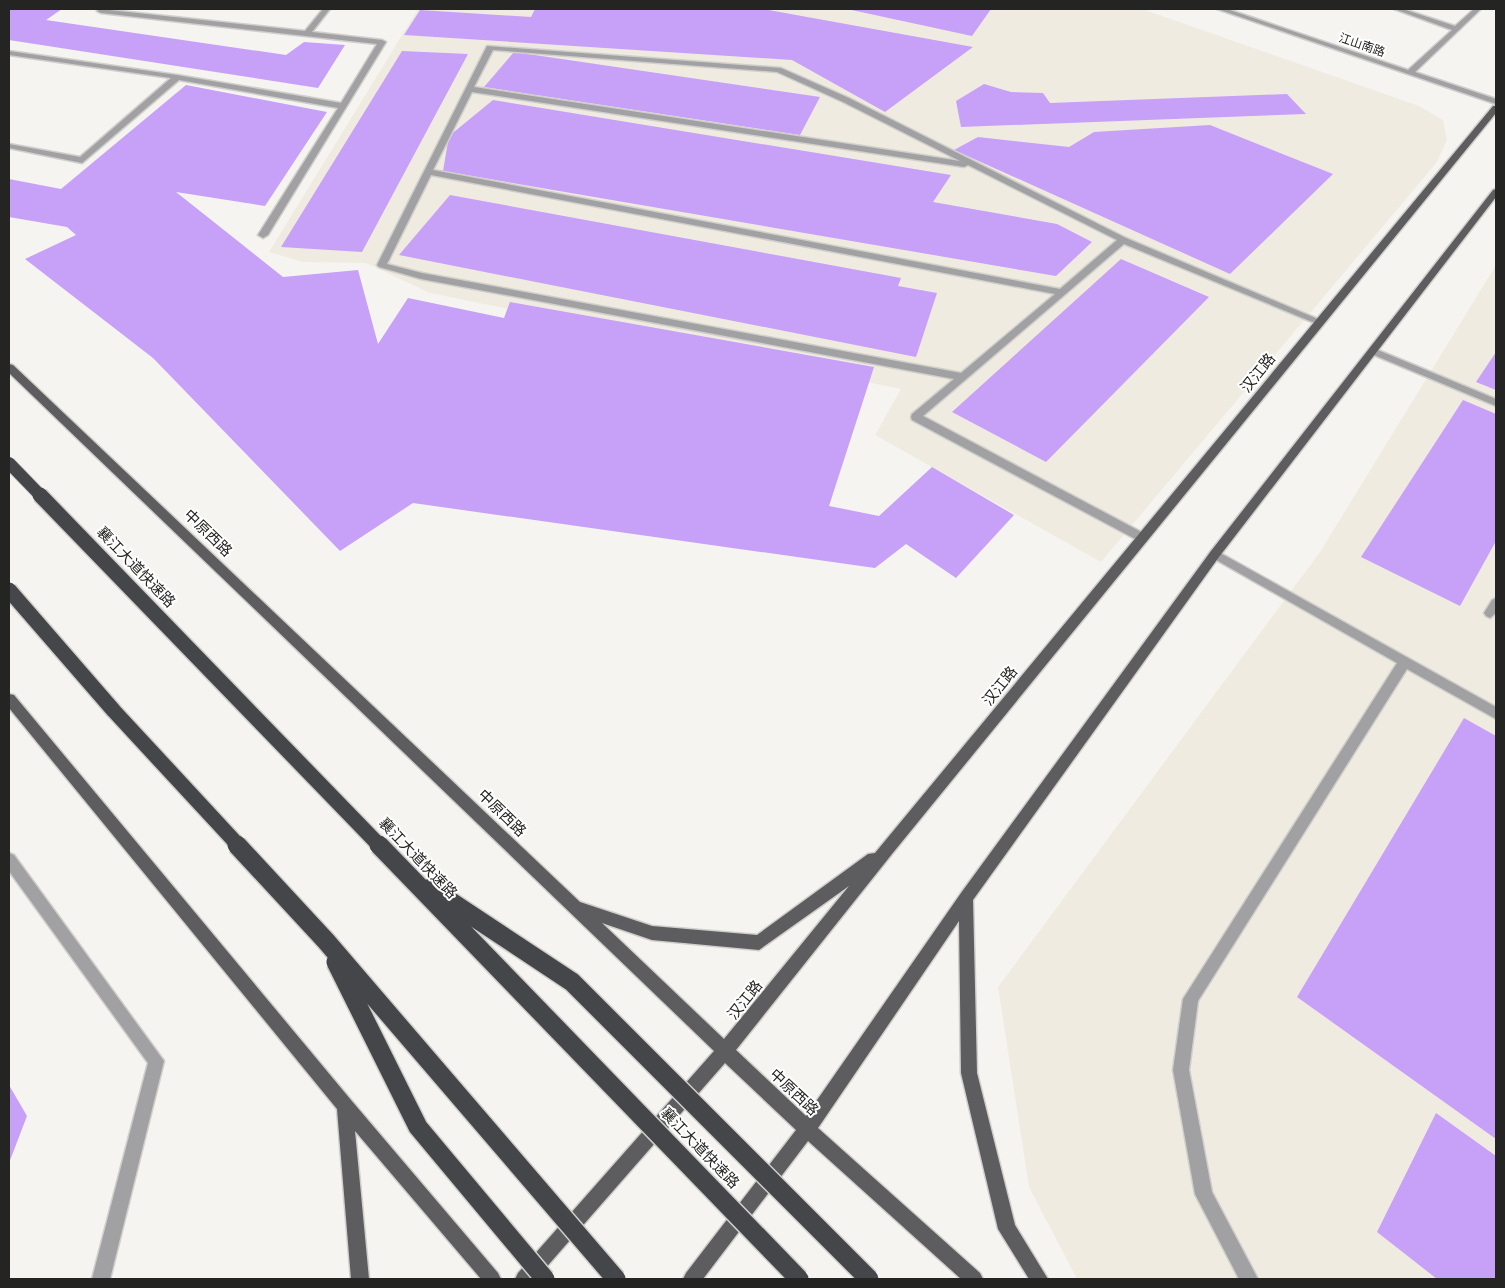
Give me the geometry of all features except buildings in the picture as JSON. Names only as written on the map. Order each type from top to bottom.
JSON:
[{"type":"highway","name":"襄江大道快速路","points":[[9,463],[800,1279]]},
{"type":"highway","points":[[9,590],[114,711],[326,941],[616,1279]]},
{"type":"highway","points":[[406,872],[572,982],[869,1279]]},
{"type":"highway","points":[[326,941],[418,1127],[545,1279]]},
{"type":"main road","name":"汉江路","points":[[524,1279],[725,1051],[887,849],[1496,108]]},
{"type":"main road","points":[[692,1279],[807,1128],[966,898],[1215,554],[1496,192]]},
{"type":"main road","name":"中原西路","points":[[9,368],[725,1051],[974,1279]]},
{"type":"main road","points":[[9,699],[345,1106],[492,1279]]},
{"type":"main road","points":[[576,908],[652,933],[759,944],[887,849]]},
{"type":"main road","points":[[966,898],[969,1073],[1007,1229],[1039,1279]]},
{"type":"main road","points":[[345,1106],[360,1279]]},
{"type":"street","points":[[104,9],[101,12],[382,42],[263,236]]},
{"type":"street","points":[[307,34],[327,9]]},
{"type":"street","name":"江山南路","points":[[1221,9],[1496,102]]},
{"type":"street","points":[[1397,9],[1457,29]]},
{"type":"street","points":[[1409,73],[1478,9]]},
{"type":"street","points":[[962,377],[421,276],[382,265],[490,48],[778,70],[846,100],[1123,240],[1320,322]]},
{"type":"street","points":[[9,53],[177,77],[343,106]]},
{"type":"street","points":[[9,146],[82,160],[177,77]]},
{"type":"street","points":[[469,89],[974,165]]},
{"type":"street","points":[[428,172],[1062,292]]},
{"type":"street","points":[[1123,240],[916,417],[1143,538]]},
{"type":"street","points":[[1373,350],[1496,403]]},
{"type":"street","points":[[1215,554],[1496,713]]},
{"type":"street","points":[[1250,1279],[1204,1194],[1181,1070],[1191,999],[1405,661]]},
{"type":"street","points":[[9,860],[156,1061],[101,1279]]},
{"type":"shaded area","points":[[418,9],[1142,9],[1419,106],[1443,120],[1447,140],[1437,162],[1101,562],[875,435],[901,389],[430,293],[366,263],[303,262],[269,252]]},
{"type":"shaded area","points":[[1496,265],[1496,1279],[1077,1279],[1029,1187],[998,987],[1320,552]]}]
